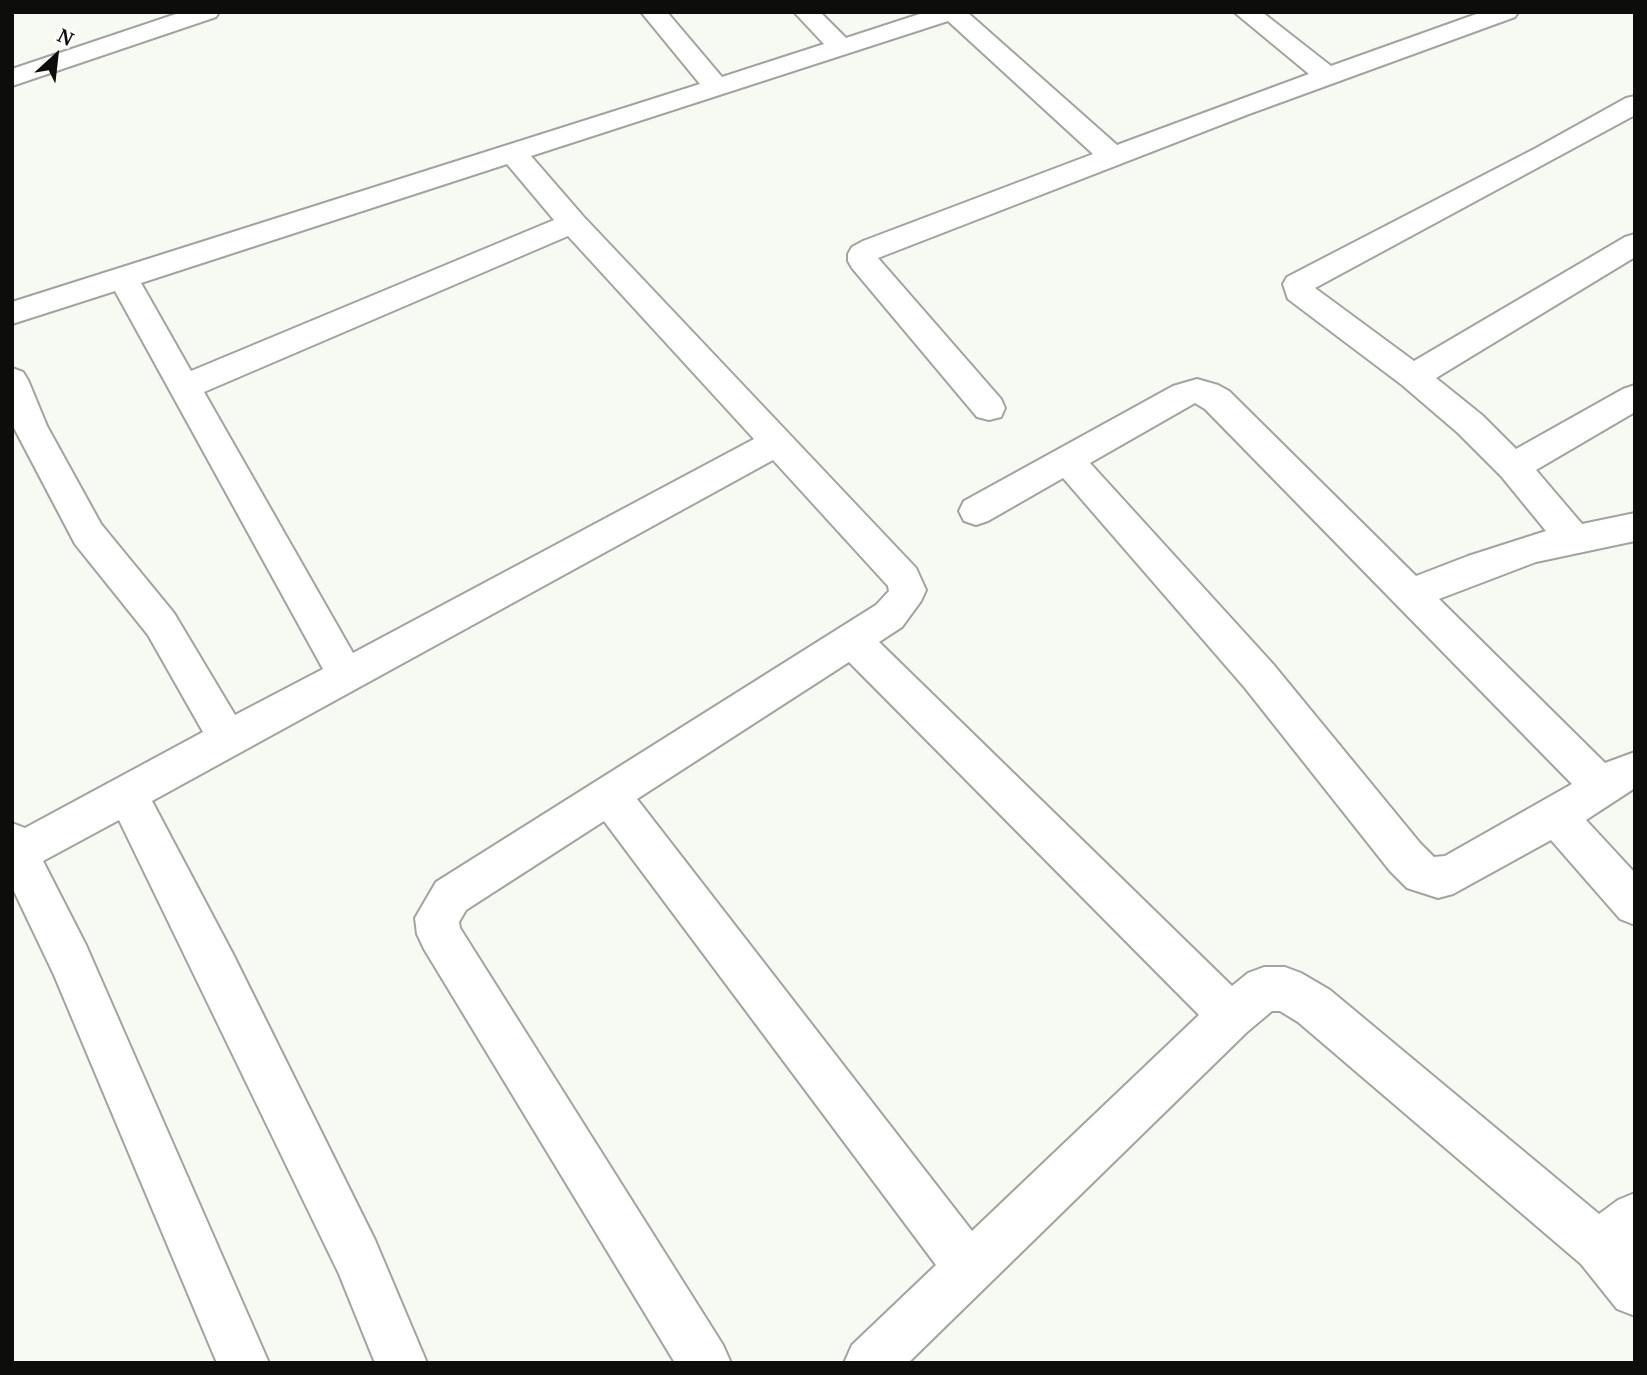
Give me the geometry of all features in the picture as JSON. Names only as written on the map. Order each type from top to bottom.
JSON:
[{"type":"street","points":[[14,73],[206,12]]},
{"type":"street","points":[[653,12],[718,88]]},
{"type":"street","points":[[806,12],[842,48]]},
{"type":"street","points":[[12,313],[952,12],[1112,156]]},
{"type":"street","points":[[1245,12],[1328,76]]},
{"type":"street","points":[[989,408],[863,261],[863,254],[1112,156],[1506,12]]},
{"type":"street","points":[[1574,540],[1513,467],[1470,424],[1413,377],[1299,292],[1298,285],[1635,104]]},
{"type":"street","points":[[513,153],[573,223],[903,578],[908,590],[903,601],[889,616],[451,896],[437,918],[439,934],[705,1363]]},
{"type":"street","points":[[184,387],[573,223]]},
{"type":"street","points":[[1413,377],[1635,244]]},
{"type":"street","points":[[123,278],[346,675]]},
{"type":"street","points":[[12,380],[30,426],[88,534],[161,624],[229,739]]},
{"type":"street","points":[[976,511],[1067,460],[1185,394],[1197,391],[1206,393],[1217,400],[1411,594],[1618,778],[1453,874],[1438,878],[1422,874],[1405,857],[1259,676],[1067,460]]},
{"type":"street","points":[[1513,467],[1635,397]]},
{"type":"street","points":[[243,1363],[70,960],[15,848],[127,794],[777,442]]},
{"type":"street","points":[[1411,594],[1491,562],[1535,548],[1635,527]]},
{"type":"street","points":[[852,640],[1231,1017]]},
{"type":"street","points":[[127,794],[217,970],[357,1258],[401,1363]]},
{"type":"street","points":[[608,795],[969,1268]]},
{"type":"street","points":[[1556,816],[1635,904]]},
{"type":"street","points":[[870,1363],[1231,1017],[1264,989],[1285,989],[1314,1006],[1617,1232],[1635,1291]]}]
